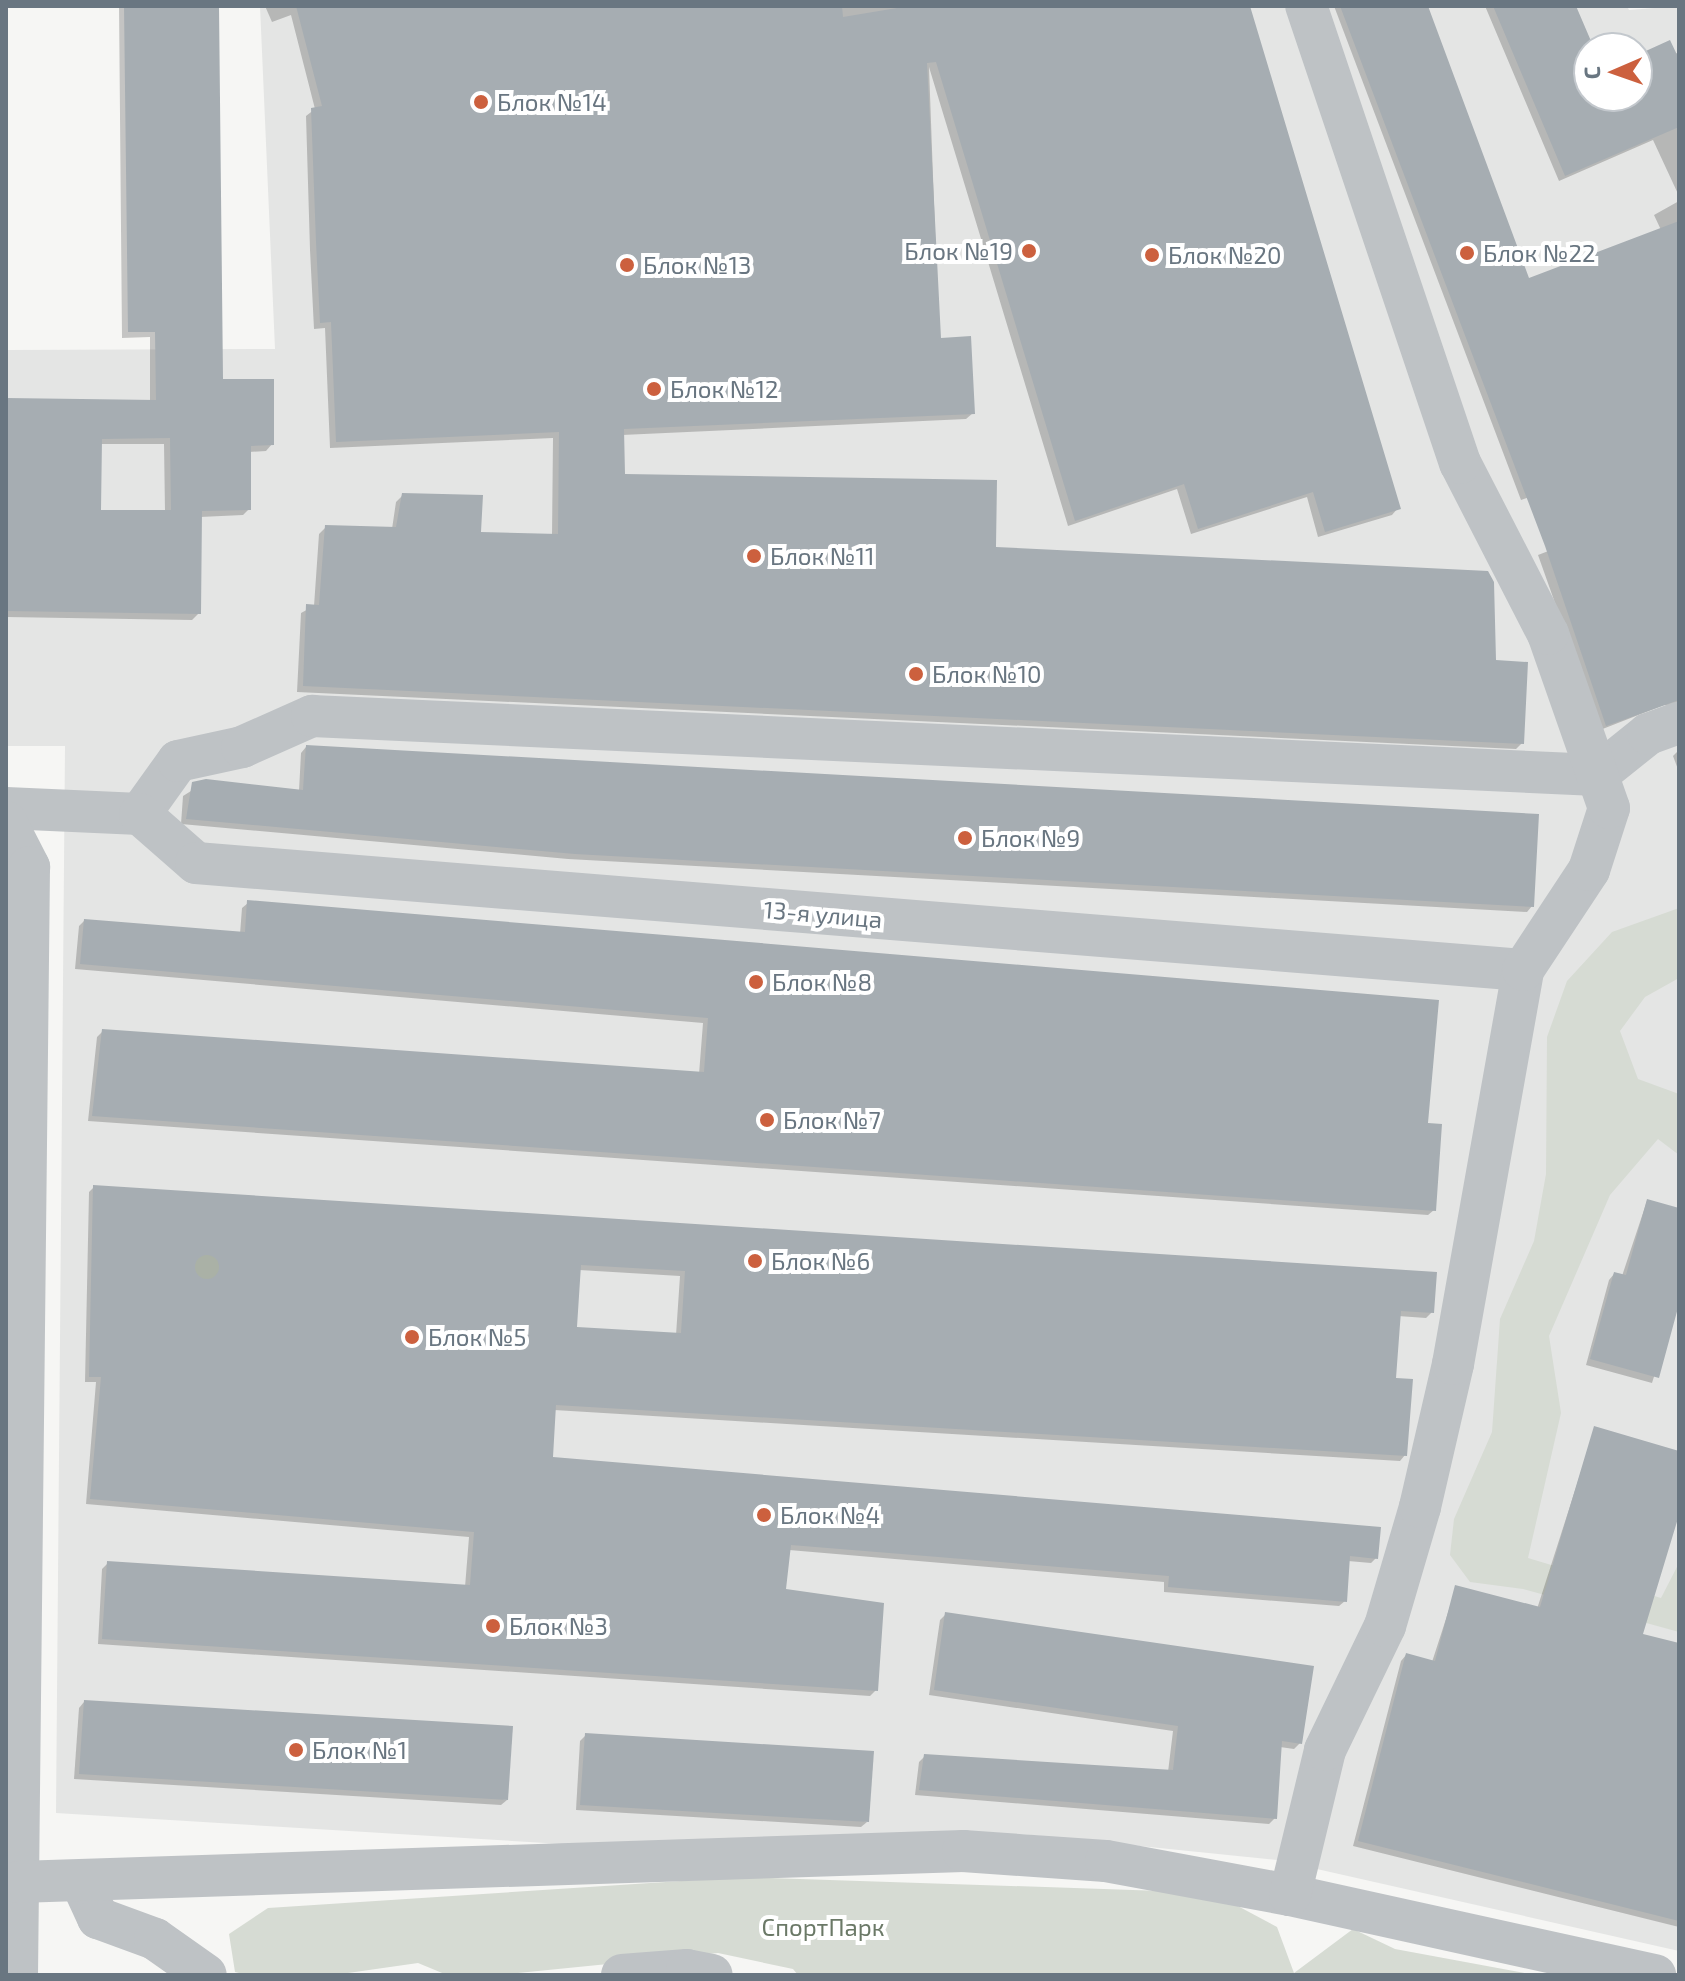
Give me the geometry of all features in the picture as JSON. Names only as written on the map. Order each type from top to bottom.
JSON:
[{"type":"street","points":[[1290,1895],[1325,1750],[1385,1626],[1420,1507],[1453,1364],[1523,970],[1589,870],[1609,808],[1548,634],[1460,463],[1306,6]]},
{"type":"street","points":[[6,808],[140,814],[178,761],[242,747],[312,716],[1597,775],[1648,734],[1679,723]]},
{"type":"street","name":"13-я улица","points":[[140,814],[196,863],[1523,970]]},
{"type":"street","points":[[6,822],[29,867],[15,1356],[17,1975]]},
{"type":"street","points":[[18,1882],[963,1851],[1106,1861],[1290,1895],[1655,1975]]},
{"type":"street","points":[[81,1881],[98,1918],[155,1939],[206,1975]]},
{"type":"street","points":[[622,1975],[687,1970],[712,1975]]},
{"type":"shaded area","points":[[260,6],[1627,6],[1629,10],[1679,6],[1679,1951],[1277,1860],[1022,1834],[562,1844],[56,1813],[65,746],[6,746],[6,350],[275,349]]},
{"type":"green space","points":[[1679,908],[1679,978],[1645,997],[1620,1031],[1638,1079],[1679,1094],[1679,1155],[1658,1139],[1610,1195],[1549,1336],[1561,1413],[1528,1558],[1661,1598],[1679,1563],[1679,1632],[1523,1589],[1470,1582],[1450,1555],[1454,1519],[1492,1432],[1500,1319],[1534,1241],[1546,1174],[1547,1037],[1567,981],[1612,932]]},
{"type":"green space","name":"СпортПарк","points":[[743,1877],[1162,1891],[1234,1904],[1277,1927],[1294,1973],[1353,1929],[1395,1949],[1536,1975],[798,1975],[793,1969],[718,1953],[497,1975],[447,1975],[418,1963],[334,1975],[247,1975],[235,1972],[229,1934],[268,1908]]},
{"type":"building","points":[[124,6],[219,6],[223,379],[274,379],[274,445],[251,446],[251,510],[202,511],[201,614],[6,611],[6,398],[156,400],[155,332],[128,332]],"holes":[[[170,438],[171,510],[101,510],[102,439]]]},
{"type":"building","points":[[296,6],[842,6],[843,17],[909,6],[1250,6],[1401,509],[1325,532],[1313,492],[1198,529],[1184,484],[1075,521],[936,62],[927,63],[941,338],[971,336],[975,414],[624,429],[625,474],[997,480],[996,547],[1488,571],[1494,582],[1496,660],[1528,662],[1524,744],[303,686],[306,604],[319,605],[325,525],[396,527],[402,493],[483,495],[481,532],[558,534],[559,432],[336,442],[331,322],[320,323],[316,242],[311,108],[322,106]]},
{"type":"building","points":[[1340,6],[1428,6],[1529,278],[1679,221],[1679,700],[1606,726],[1545,546]]},
{"type":"building","points":[[1493,6],[1576,6],[1587,32],[1573,32],[1573,112],[1653,112],[1653,48],[1670,40],[1679,59],[1679,127],[1565,176]]},
{"type":"building","name":"Блок №9","points":[[306,745],[1539,814],[1534,907],[575,854],[186,819],[192,782],[206,779],[303,790]]},
{"type":"building","points":[[247,900],[1439,1000],[1428,1123],[1442,1124],[1436,1211],[92,1116],[102,1029],[704,1072],[708,1018],[80,964],[84,919],[245,932]]},
{"type":"building","points":[[93,1185],[1437,1272],[1434,1313],[1401,1311],[1396,1378],[1413,1379],[1407,1456],[556,1405],[553,1457],[1381,1527],[1378,1559],[1350,1556],[1347,1602],[1168,1587],[1169,1576],[791,1545],[786,1589],[884,1603],[878,1691],[102,1639],[107,1561],[470,1585],[474,1532],[90,1499],[101,1377],[89,1377]],"holes":[[[581,1265],[685,1271],[681,1333],[577,1327]]]},
{"type":"building","points":[[1647,1199],[1679,1208],[1679,1304],[1659,1378],[1590,1359],[1614,1272],[1626,1275]]},
{"type":"building","points":[[1594,1426],[1679,1451],[1679,1515],[1643,1634],[1679,1643],[1679,1921],[1358,1841],[1406,1653],[1435,1661],[1455,1585],[1540,1607]]},
{"type":"building","points":[[945,1612],[1314,1666],[1302,1744],[1282,1741],[1277,1819],[919,1790],[924,1754],[1173,1770],[1178,1726],[934,1690]]},
{"type":"building","name":"Блок №1","points":[[84,1700],[513,1726],[508,1800],[79,1774]]},
{"type":"building","points":[[585,1733],[874,1751],[869,1822],[580,1805]]},
{"type":"place","name":"Блок №14","points":[[481,102]]},
{"type":"place","name":"Блок №19","points":[[1029,251]]},
{"type":"place","name":"Блок №22","points":[[1467,253]]},
{"type":"place","name":"Блок №20","points":[[1152,255]]},
{"type":"place","name":"Блок №13","points":[[627,265]]},
{"type":"place","name":"Блок №12","points":[[654,389]]},
{"type":"place","name":"Блок №11","points":[[754,556]]},
{"type":"place","name":"Блок №10","points":[[916,674]]},
{"type":"place","name":"Блок №9","points":[[965,838]]},
{"type":"place","name":"Блок №8","points":[[756,982]]},
{"type":"place","name":"Блок №7","points":[[767,1120]]},
{"type":"place","name":"Блок №6","points":[[755,1261]]},
{"type":"place","name":"Блок №5","points":[[412,1337]]},
{"type":"place","name":"Блок №4","points":[[764,1515]]},
{"type":"place","name":"Блок №3","points":[[493,1626]]},
{"type":"place","name":"Блок №1","points":[[296,1750]]}]
